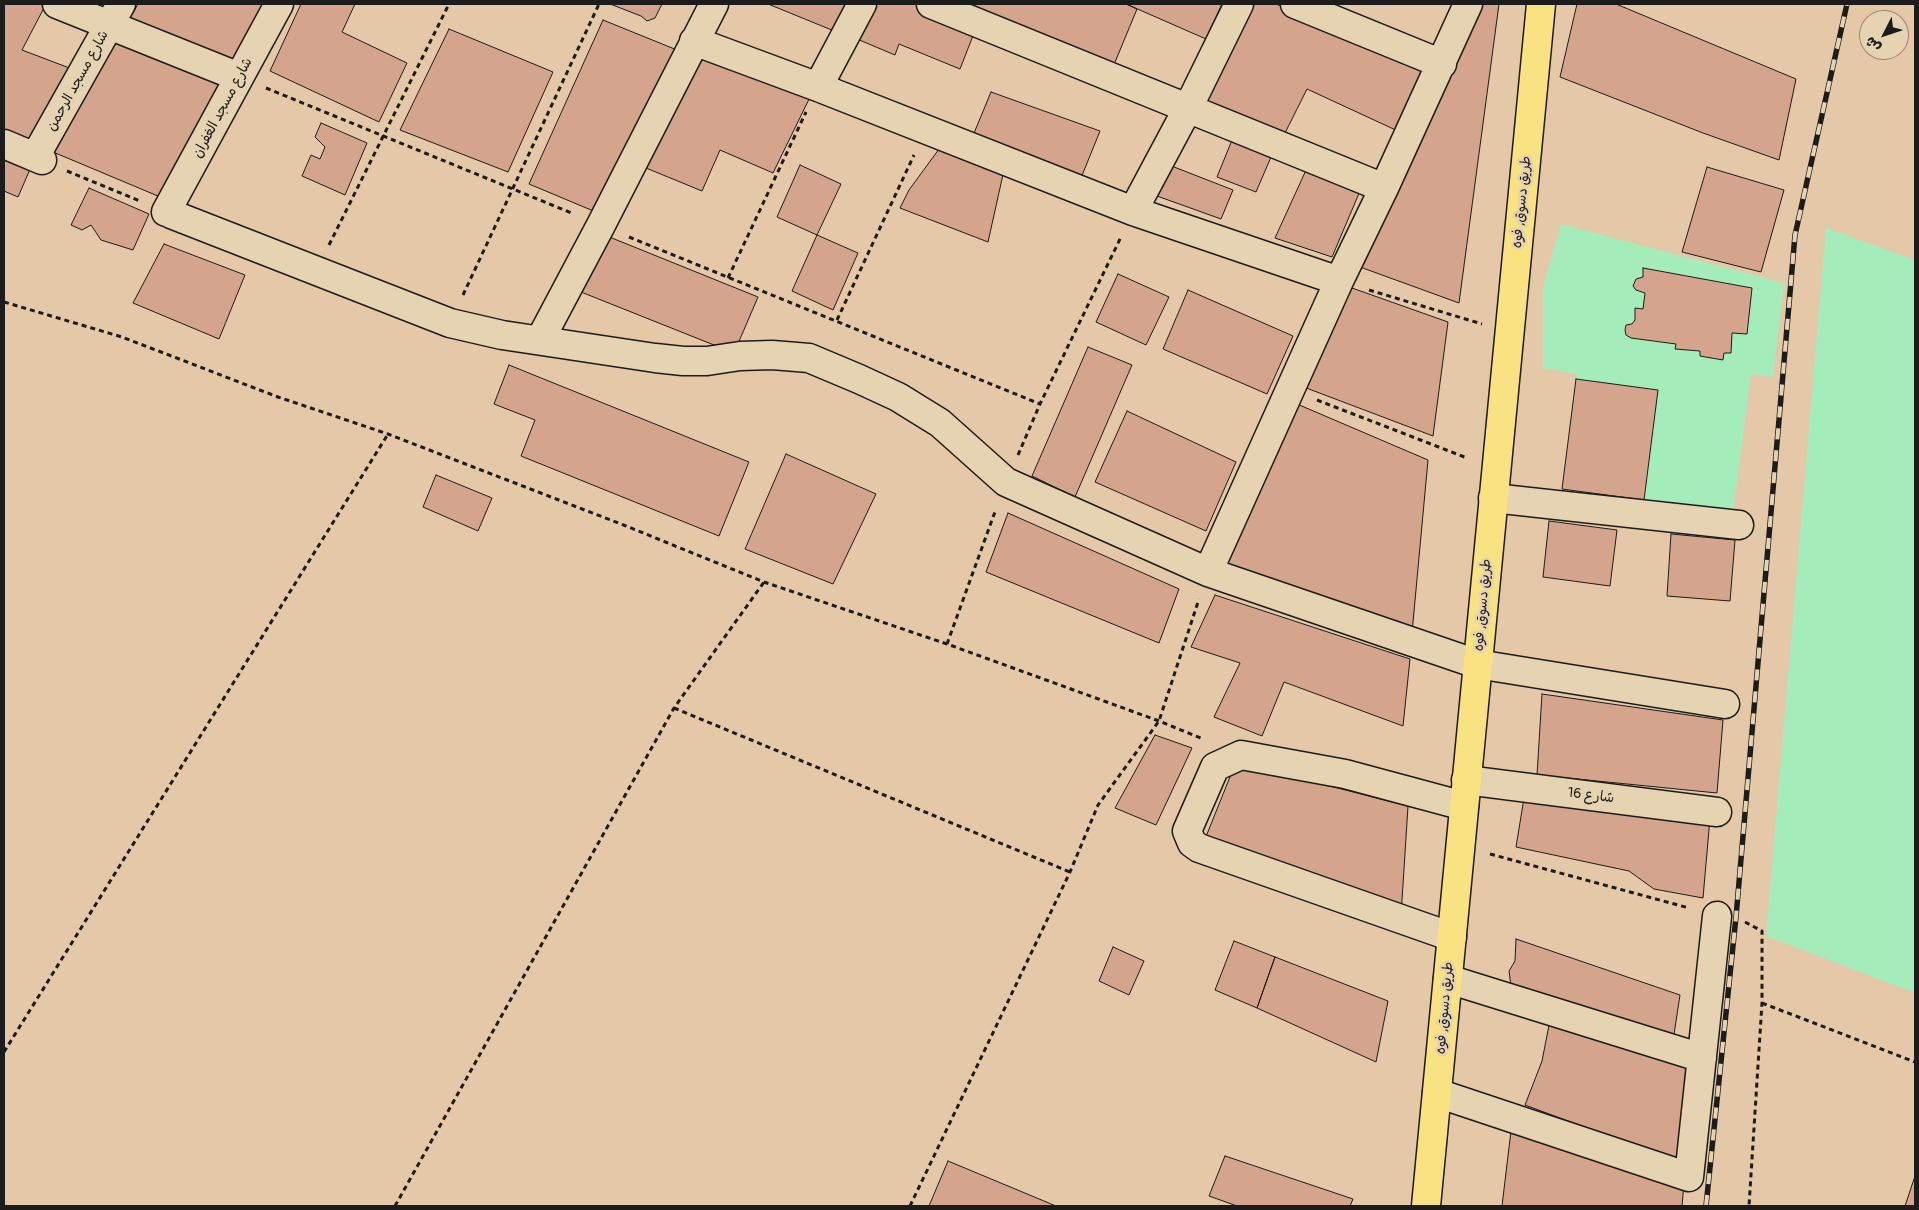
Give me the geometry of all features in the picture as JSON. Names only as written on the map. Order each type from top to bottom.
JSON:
[{"type":"main road","name":"طريق دسوق, فوه","points":[[1426,1206],[1541,4]]},
{"type":"street","points":[[57,4],[115,14],[240,77]]},
{"type":"street","name":"شارع مسجد الغفران","points":[[169,213],[279,4]]},
{"type":"street","points":[[540,340],[714,4]]},
{"type":"street","points":[[818,87],[862,4]]},
{"type":"street","points":[[931,4],[1384,188]]},
{"type":"street","points":[[1133,211],[1188,108],[1239,4]]},
{"type":"street","points":[[1295,4],[1442,64]]},
{"type":"street","points":[[1208,572],[1339,281],[1442,64],[1468,4]]},
{"type":"street","name":"شارع مسجد الرحمن","points":[[39,159],[115,14]]},
{"type":"street","points":[[694,42],[818,87],[1133,211],[1339,281]]},
{"type":"street","points":[[4,144],[39,159]]},
{"type":"street","points":[[169,213],[450,322],[502,335],[655,358],[708,361],[740,356],[772,355],[809,358],[898,397],[940,423],[1006,482],[1208,572],[1478,664],[1725,704]]},
{"type":"street","points":[[1493,498],[1739,525]]},
{"type":"street","points":[[1241,755],[1215,767],[1187,831],[1192,842],[1209,851],[1452,937]]},
{"type":"street","name":"شارع 16","points":[[1241,755],[1465,793],[1717,812]]},
{"type":"street","points":[[1437,1093],[1689,1177],[1717,916]]},
{"type":"street","points":[[1448,979],[1702,1058]]},
{"type":"path","points":[[317,270],[449,4]]},
{"type":"path","points":[[450,322],[599,4]]},
{"type":"path","points":[[240,77],[1040,404]]},
{"type":"path","points":[[728,278],[818,87]]},
{"type":"path","points":[[837,320],[926,130]]},
{"type":"path","points":[[39,159],[169,213]]},
{"type":"path","points":[[947,644],[1006,482],[1040,404],[1133,211]]},
{"type":"path","points":[[1339,281],[1509,332]]},
{"type":"path","points":[[4,302],[122,337],[278,397],[388,434],[626,526],[764,582],[947,644],[1159,720],[1241,755]]},
{"type":"path","points":[[1291,390],[1496,469]]},
{"type":"path","points":[[4,1052],[388,434]]},
{"type":"path","points":[[910,1206],[1070,872],[1098,805],[1159,720],[1208,572]]},
{"type":"path","points":[[395,1206],[674,708],[764,582]]},
{"type":"path","points":[[674,708],[1070,872]]},
{"type":"path","points":[[1460,846],[1717,916],[1736,917],[1762,931],[1762,1003],[1749,1206]]},
{"type":"path","points":[[1762,1003],[1915,1062]]},
{"type":"green space","points":[[1561,224],[1784,283],[1773,377],[1751,374],[1733,512],[1644,500],[1658,390],[1576,379],[1577,374],[1543,368],[1543,286]]},
{"type":"green space","points":[[1826,228],[1915,260],[1915,993],[1766,936]]},
{"type":"building","points":[[4,4],[46,4],[22,50],[80,72],[40,146],[4,131]]},
{"type":"building","points":[[138,4],[270,4],[236,63],[129,20]]},
{"type":"building","points":[[301,4],[355,4],[342,32],[407,63],[379,122],[270,71]]},
{"type":"building","points":[[610,4],[662,4],[655,18],[647,21],[641,16]]},
{"type":"building","points":[[768,4],[859,4],[844,35]]},
{"type":"building","points":[[873,4],[917,4],[976,28],[960,69],[899,44],[895,55],[857,39]]},
{"type":"building","points":[[963,4],[1126,4],[1137,9],[1113,67]]},
{"type":"building","points":[[1126,4],[1222,4],[1206,39]]},
{"type":"building","points":[[1250,4],[1276,4],[1430,66],[1400,132],[1307,89],[1283,137],[1201,103]]},
{"type":"building","points":[[1484,4],[1499,4],[1459,303],[1360,267],[1480,8]]},
{"type":"building","points":[[1577,4],[1616,4],[1796,79],[1779,160],[1703,133],[1560,77]]},
{"type":"building","points":[[603,20],[682,52],[603,215],[529,184]]},
{"type":"building","points":[[449,29],[553,72],[508,172],[400,130]]},
{"type":"building","points":[[119,33],[233,80],[165,199],[53,152]]},
{"type":"building","points":[[699,51],[812,93],[773,173],[720,150],[702,191],[646,168]]},
{"type":"building","points":[[991,92],[1100,131],[1081,178],[972,138]]},
{"type":"building","points":[[321,123],[367,143],[345,195],[302,176],[311,155],[320,159],[325,147],[315,137]]},
{"type":"building","points":[[1232,140],[1271,157],[1256,192],[1217,177]]},
{"type":"building","points":[[942,145],[1004,170],[988,242],[900,208],[909,190]]},
{"type":"building","points":[[4,155],[31,167],[18,197],[4,191]]},
{"type":"building","points":[[800,165],[841,184],[817,235],[777,217]]},
{"type":"building","points":[[1169,165],[1233,190],[1221,219],[1157,196]]},
{"type":"building","points":[[1707,167],[1784,190],[1761,272],[1682,252]]},
{"type":"building","points":[[1307,168],[1360,191],[1332,257],[1275,238]]},
{"type":"building","points":[[89,188],[149,214],[133,250],[101,240],[91,225],[82,230],[71,225]]},
{"type":"building","points":[[602,234],[758,297],[734,353],[576,290]]},
{"type":"building","points":[[817,235],[858,253],[833,310],[792,291]]},
{"type":"building","points":[[164,244],[245,275],[219,339],[133,303]]},
{"type":"building","points":[[1643,268],[1752,288],[1747,334],[1732,333],[1731,353],[1724,353],[1723,360],[1700,356],[1700,351],[1675,349],[1676,344],[1631,338],[1626,335],[1626,325],[1632,324],[1635,320],[1635,308],[1643,309],[1645,293],[1636,290],[1633,286],[1636,279],[1643,277]]},
{"type":"building","points":[[1118,274],[1169,297],[1146,345],[1096,322]]},
{"type":"building","points":[[1352,288],[1448,322],[1433,436],[1301,386]]},
{"type":"building","points":[[1188,290],[1293,336],[1267,394],[1163,349]]},
{"type":"building","points":[[1088,347],[1132,365],[1075,497],[1032,476]]},
{"type":"building","points":[[509,365],[749,462],[719,536],[521,456],[535,420],[494,404]]},
{"type":"building","points":[[1576,379],[1658,390],[1644,500],[1562,489]]},
{"type":"building","points":[[1297,404],[1428,460],[1412,633],[1220,571]]},
{"type":"building","points":[[1127,411],[1236,462],[1206,531],[1095,482]]},
{"type":"building","points":[[786,454],[876,494],[833,584],[745,549]]},
{"type":"building","points":[[436,475],[492,498],[478,531],[423,507]]},
{"type":"building","points":[[1008,513],[1179,589],[1159,643],[986,572]]},
{"type":"building","points":[[1549,521],[1617,530],[1610,586],[1543,577]]},
{"type":"building","points":[[1671,534],[1735,540],[1730,601],[1667,596]]},
{"type":"building","points":[[1215,595],[1410,659],[1403,726],[1284,682],[1262,736],[1214,717],[1240,663],[1191,647]]},
{"type":"building","points":[[1542,694],[1723,720],[1717,793],[1537,775]]},
{"type":"building","points":[[1155,735],[1192,748],[1156,825],[1115,808]]},
{"type":"building","points":[[1236,762],[1408,806],[1401,916],[1205,839]]},
{"type":"building","points":[[1524,798],[1710,818],[1703,898],[1654,889],[1629,871],[1516,847]]},
{"type":"building","points":[[1516,939],[1680,995],[1673,1041],[1511,986],[1509,971],[1515,961]]},
{"type":"building","points":[[1234,941],[1275,957],[1257,1008],[1215,990]]},
{"type":"building","points":[[1113,947],[1144,961],[1129,995],[1099,981]]},
{"type":"building","points":[[1275,957],[1388,1001],[1376,1062],[1257,1008]]},
{"type":"building","points":[[1550,1020],[1694,1068],[1681,1163],[1525,1105],[1542,1061]]},
{"type":"building","points":[[1511,1131],[1684,1184],[1682,1206],[1502,1206]]},
{"type":"building","points":[[1225,1156],[1353,1199],[1350,1206],[1237,1206],[1209,1196]]},
{"type":"building","points":[[948,1161],[1056,1206],[929,1206]]},
{"type":"building","points":[[1915,1176],[1915,1206],[1905,1206]]},
{"type":"railway","points":[[1706,1206],[1736,917],[1795,235],[1847,4]]}]
